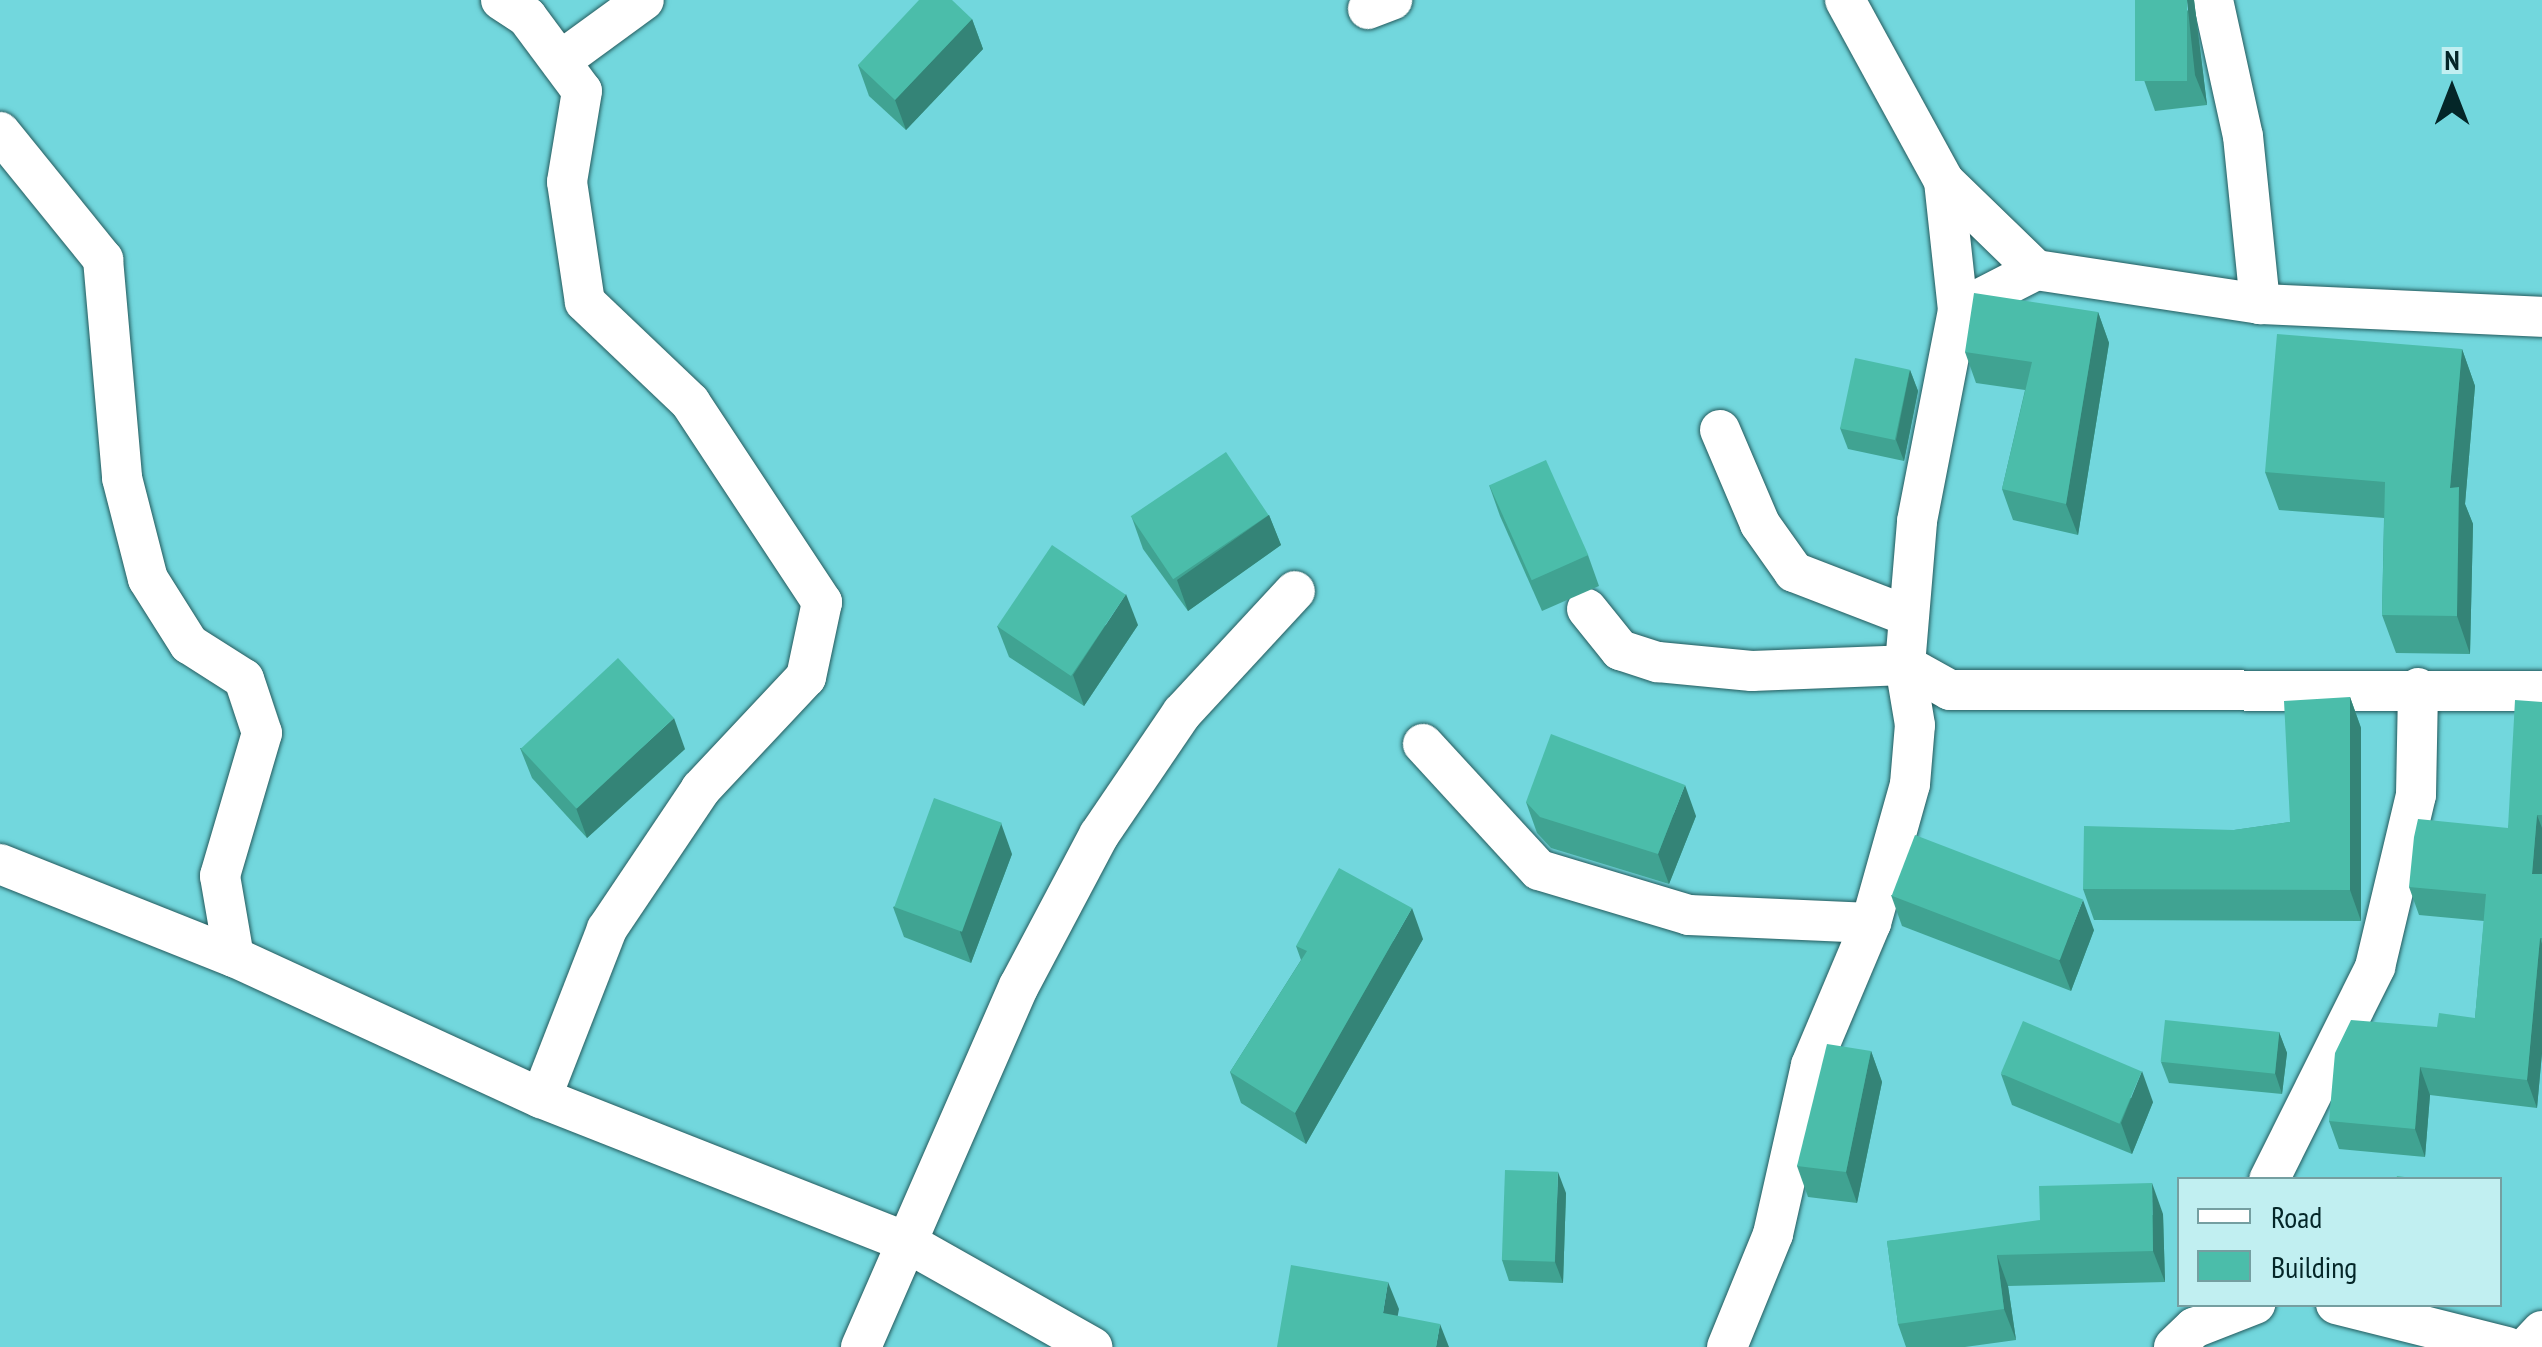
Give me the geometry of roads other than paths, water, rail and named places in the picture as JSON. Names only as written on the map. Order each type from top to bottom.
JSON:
[{"type":"street","points":[[501,0],[562,59],[582,91],[566,182],[585,302],[690,402],[822,602],[806,677],[701,789],[607,929],[542,1098]]},
{"type":"street","points":[[562,59],[644,0]]},
{"type":"street","points":[[1845,0],[1944,180],[2036,270],[2260,304],[2542,317]]},
{"type":"street","points":[[2213,0],[2243,136],[2260,304]]},
{"type":"street","points":[[0,132],[103,259],[122,478],[148,579],[189,644],[244,679],[262,733],[220,876],[234,957]]},
{"type":"street","points":[[1727,1347],[1773,1234],[1811,1065],[1871,924],[1910,784],[1915,725],[1905,665],[1908,616],[1958,310],[1944,180]]},
{"type":"street","points":[[1958,310],[2036,270]]},
{"type":"street","points":[[1720,430],[1760,524],[1794,572],[1908,616]]},
{"type":"street","points":[[861,1347],[1019,986],[1099,836],[1182,712],[1295,591]]},
{"type":"street","points":[[1587,609],[1620,650],[1658,662],[1752,670],[1905,665],[1950,690],[2232,698],[2418,688],[2542,691]]},
{"type":"street","points":[[2270,1177],[2375,966],[2416,795],[2418,688]]},
{"type":"street","points":[[1423,744],[1539,870],[1689,915],[1871,924]]},
{"type":"street","points":[[0,864],[234,957],[542,1098],[906,1242],[1092,1347]]},
{"type":"street","points":[[2191,1326],[2246,1307]]},
{"type":"street","points":[[2348,1307],[2508,1347]]},
{"type":"street","points":[[2527,1347],[2542,1331]]}]
